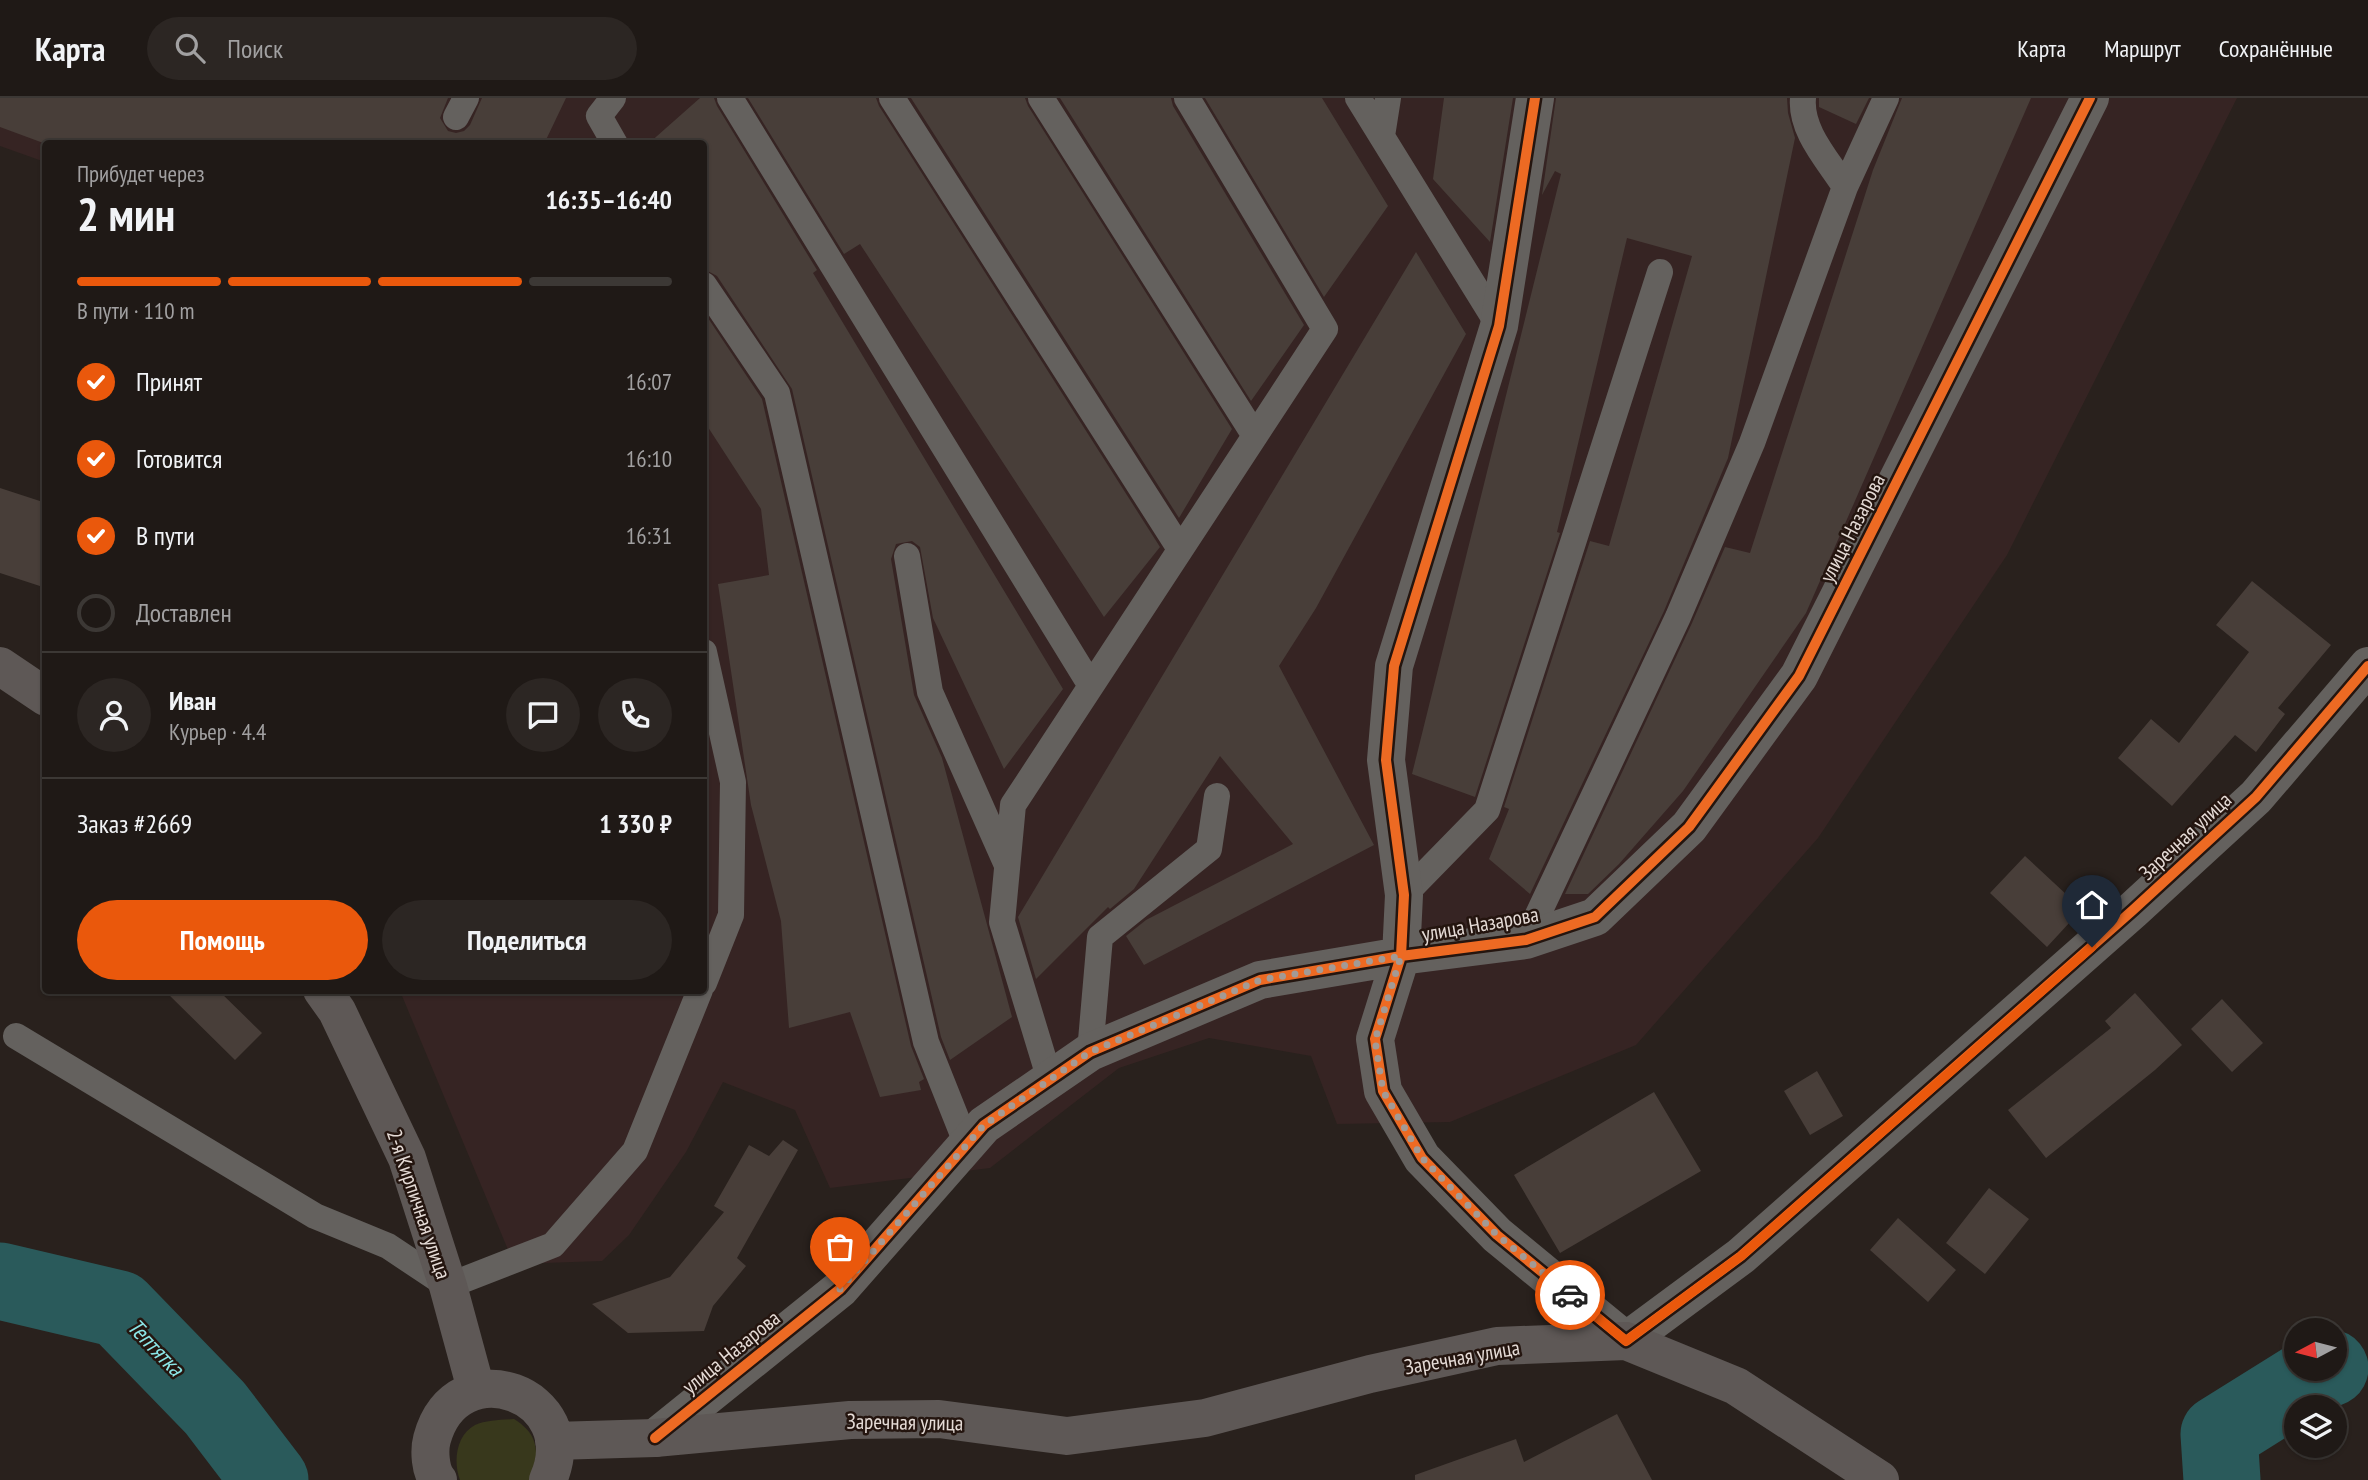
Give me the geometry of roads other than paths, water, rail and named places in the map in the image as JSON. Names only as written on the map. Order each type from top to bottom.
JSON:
[{"type":"main road","points":[[0,666],[19,676],[42,694]]},
{"type":"main road","name":"2-я Кирпичная улица","points":[[324,994],[337,1011],[407,1158],[448,1286],[476,1388]]},
{"type":"main road","points":[[1626,1341],[1736,1386],[1880,1480]]},
{"type":"main road","name":"Заречная улица","points":[[554,1441],[655,1438],[850,1420],[939,1419],[1066,1436],[1205,1418],[1370,1374],[1497,1346],[1626,1341]]},
{"type":"main road","points":[[438,1480],[434,1475],[430,1446],[436,1425],[454,1401],[476,1388],[521,1394],[540,1408],[554,1432],[556,1463],[548,1480]]},
{"type":"street","points":[[1535,98],[1499,326],[1394,666],[1386,760],[1404,895],[1401,956],[1375,1040],[1383,1091],[1422,1158],[1497,1235],[1626,1341]]},
{"type":"street","name":"улица Назарова","points":[[655,1438],[840,1289],[984,1125],[1090,1052],[1260,980],[1401,956],[1526,940],[1595,917],[1689,827],[1799,676],[2090,98]]},
{"type":"street","name":"Заречная улица","points":[[1626,1341],[1741,1256],[2133,910],[2256,797],[2368,666]]},
{"type":"lane","points":[[612,98],[599,116],[613,140]]},
{"type":"lane","points":[[730,98],[1091,686]]},
{"type":"lane","points":[[892,98],[1180,549]]},
{"type":"lane","points":[[1041,98],[1255,436]]},
{"type":"lane","points":[[1050,1080],[1002,922],[1013,805],[1325,329],[1187,98]]},
{"type":"lane","points":[[1358,98],[1499,326]]},
{"type":"lane","points":[[1382,136],[1388,98]]},
{"type":"lane","points":[[1802,98],[1802,113],[1806,126],[1845,187]]},
{"type":"lane","points":[[1526,940],[1678,617],[1752,443],[1845,187],[1886,98]]},
{"type":"lane","points":[[1404,895],[1487,810],[1660,272]]},
{"type":"lane","points":[[707,289],[777,393],[926,1042],[967,1145]]},
{"type":"lane","points":[[907,556],[930,692],[1007,864]]},
{"type":"lane","points":[[707,665],[733,782],[731,915],[707,975]]},
{"type":"lane","points":[[1090,1052],[1100,937],[1209,849],[1217,796]]},
{"type":"lane","points":[[16,1036],[315,1216],[388,1245],[448,1286],[552,1245],[635,1151],[698,994]]},
{"type":"waterway","name":"Тептятка","points":[[0,1281],[119,1309],[215,1408],[270,1480]]},
{"type":"waterway","name":"Тептятка","points":[[2222,1480],[2219,1434],[2304,1381]]}]
